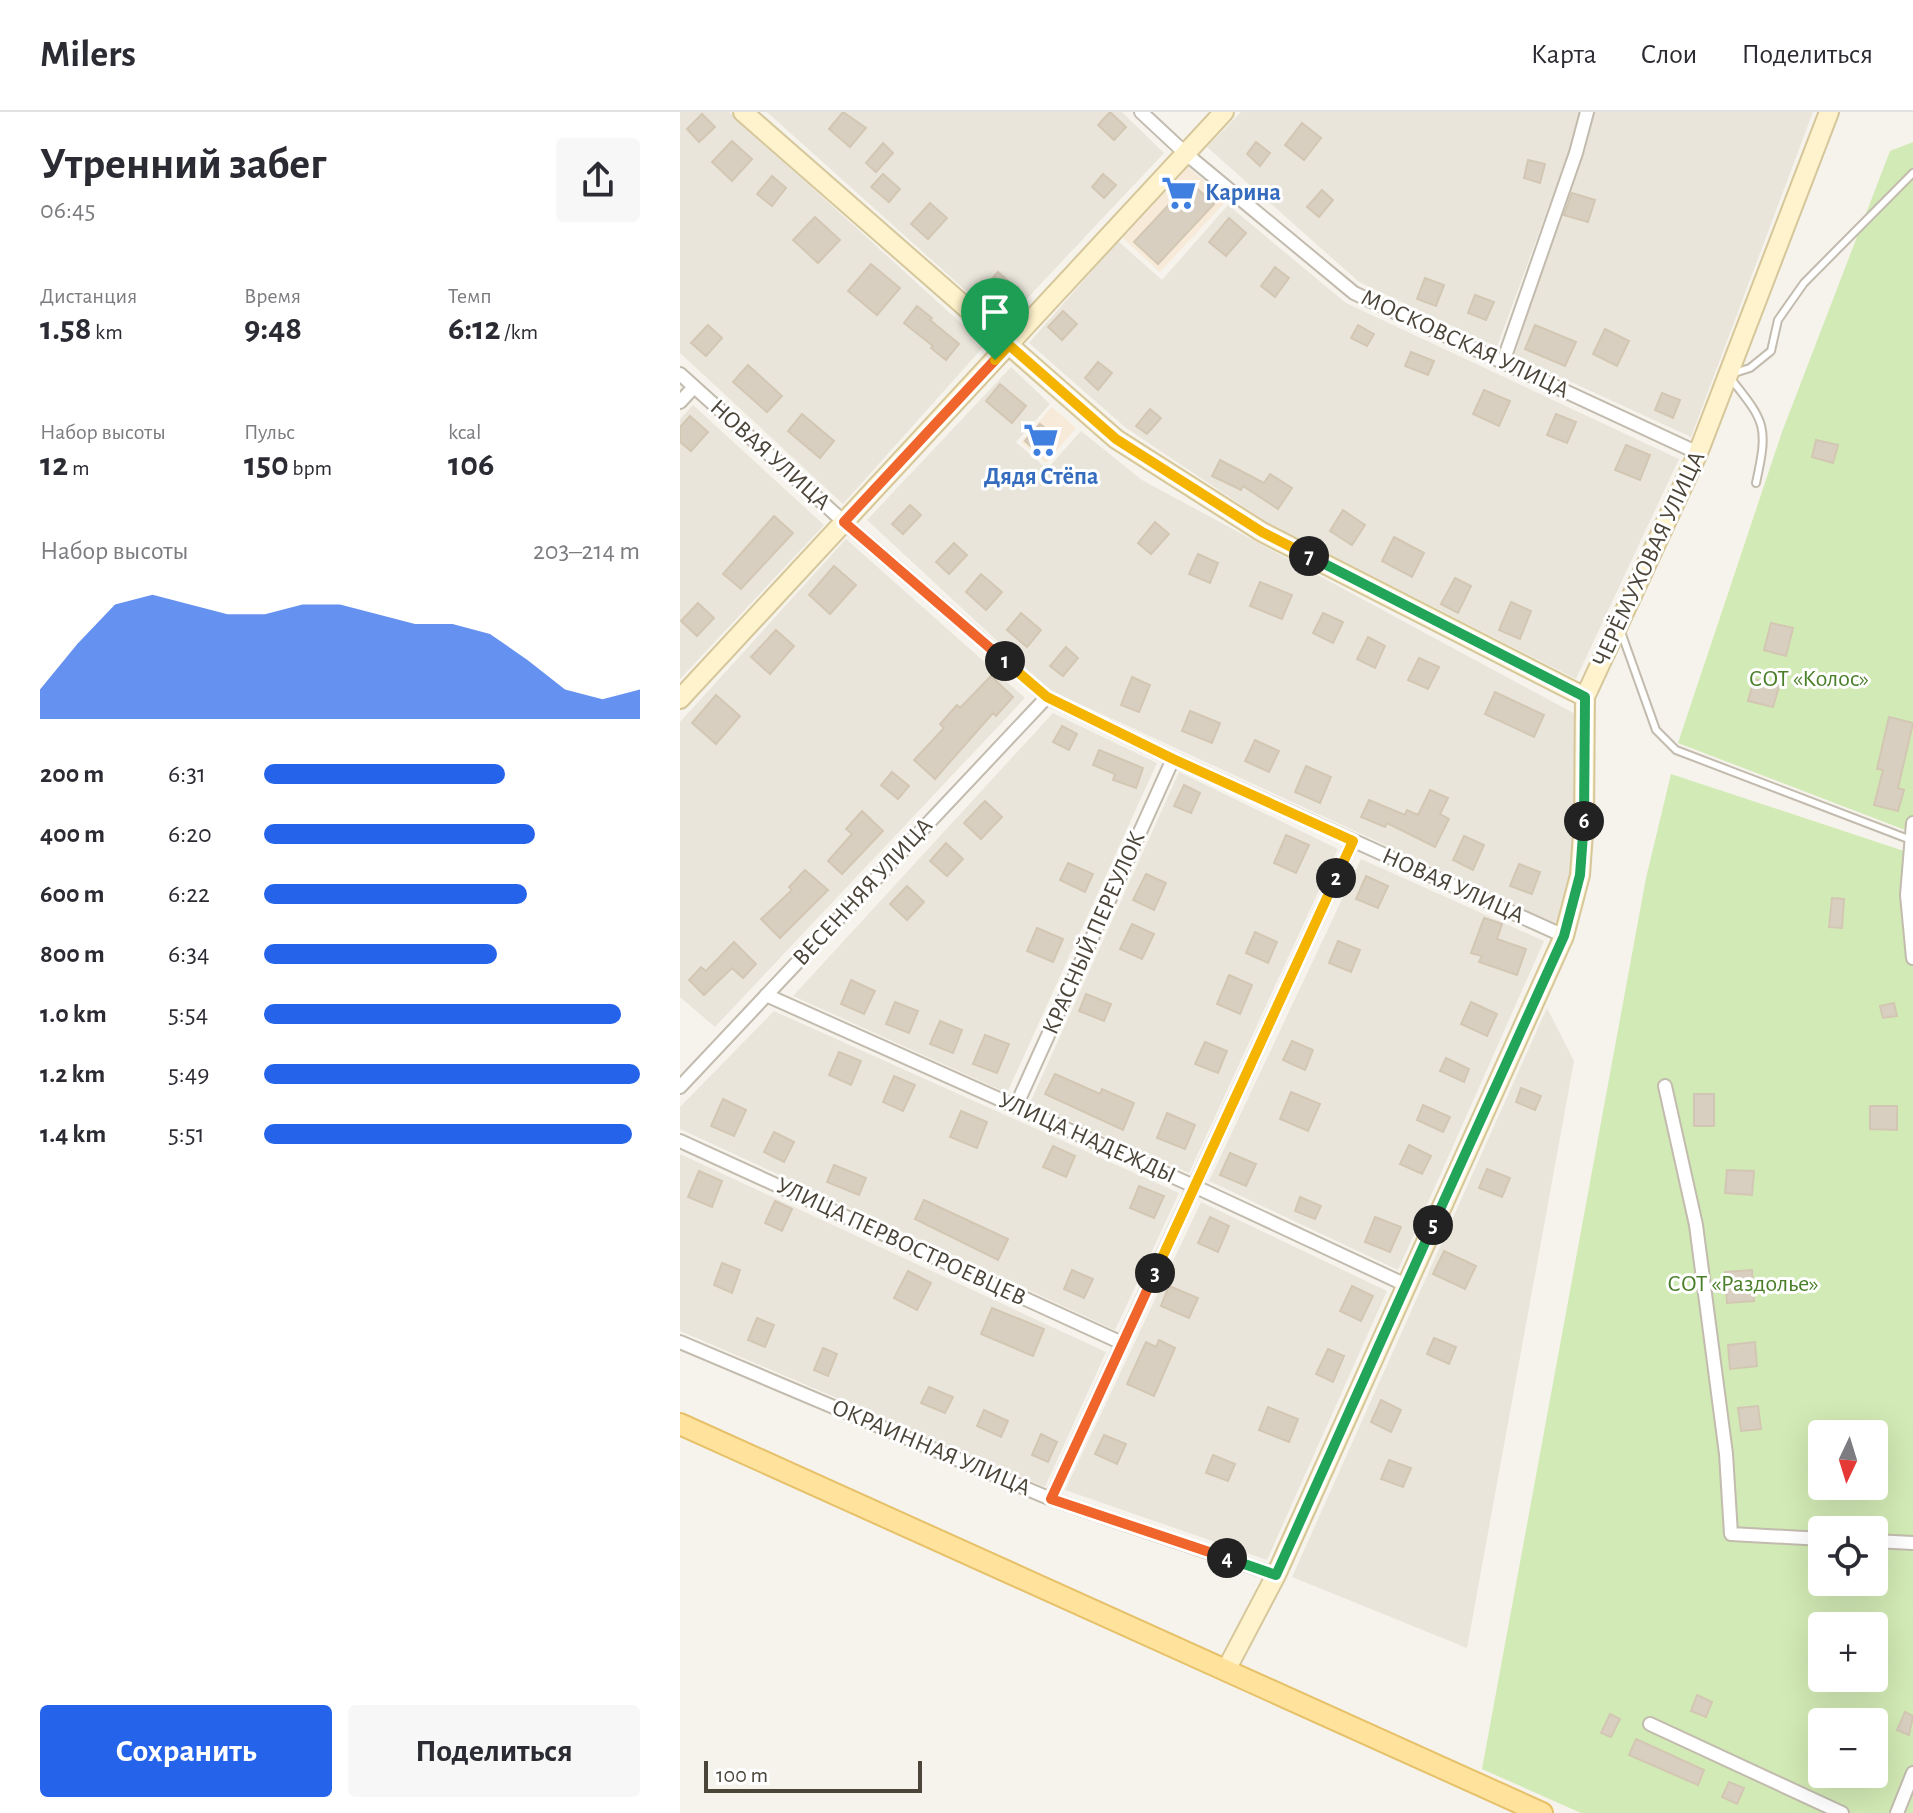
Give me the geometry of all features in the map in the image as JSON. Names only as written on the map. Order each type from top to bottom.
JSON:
[{"type":"main road","points":[[680,1424],[1542,1813]]},
{"type":"street","points":[[743,112],[1116,439],[1262,532],[1585,697]]},
{"type":"street","name":"МОСКОВСКАЯ УЛИЦА","points":[[1141,112],[1185,153],[1354,293],[1698,453]]},
{"type":"street","points":[[680,699],[1224,112]]},
{"type":"street","points":[[1503,362],[1576,153],[1587,112]]},
{"type":"street","name":"ЧЕРЁМУХОВАЯ УЛИЦА","points":[[1226,1670],[1276,1575],[1564,936],[1580,875],[1584,819],[1585,697],[1698,453],[1829,112]]},
{"type":"street","name":"НОВАЯ УЛИЦА","points":[[680,374],[844,522],[1047,697],[1173,759],[1564,936]]},
{"type":"street","points":[[680,402],[694,387]]},
{"type":"street","name":"ВЕСЕННЯЯ УЛИЦА","points":[[680,1087],[1047,697]]},
{"type":"street","name":"КРАСНЫЙ ПЕРЕУЛОК","points":[[1016,1106],[1173,759]]},
{"type":"street","points":[[1913,824],[1907,895],[1913,958]]},
{"type":"street","points":[[1051,1499],[1353,841]]},
{"type":"street","name":"УЛИЦА НАДЕЖДЫ","points":[[766,995],[1196,1187],[1406,1285]]},
{"type":"street","points":[[1665,1086],[1696,1225],[1726,1454],[1731,1534],[1808,1538]]},
{"type":"street","name":"УЛИЦА ПЕРВОСТРОЕВЦЕВ","points":[[680,1141],[1122,1343]]},
{"type":"street","name":"ОКРАИННАЯ УЛИЦА","points":[[680,1342],[1051,1499],[1276,1575]]},
{"type":"street","points":[[1888,1542],[1913,1543]]},
{"type":"street","points":[[1650,1724],[1842,1813]]},
{"type":"street","points":[[1897,1813],[1913,1773]]},
{"type":"lane","points":[[1756,483],[1765,443],[1763,431],[1753,407],[1728,375],[1750,368],[1771,351],[1778,320],[1804,283],[1913,173]]},
{"type":"lane","points":[[1619,625],[1656,730],[1676,750],[1912,841]]},
{"type":"shaded area","points":[[680,112],[729,112],[985,345],[843,504],[680,353]]},
{"type":"shaded area","points":[[767,112],[1122,112],[1164,153],[1003,324]]},
{"type":"shaded area","points":[[1241,112],[1580,112],[1569,151],[1497,347],[1359,282],[1207,147]]},
{"type":"shaded area","points":[[1594,112],[1813,112],[1691,437],[1514,356]]},
{"type":"shaded area","points":[[1188,167],[1226,201],[1160,272],[1123,238]]},
{"type":"shaded area","points":[[1228,205],[1346,303],[1679,459],[1576,679],[1268,523],[1126,428],[1029,343],[1118,241],[1162,280]]},
{"type":"shaded area","points":[[1011,367],[1050,404],[1016,442],[1047,469],[1081,431],[1142,480],[1577,715],[1576,874],[1563,927],[1050,690],[867,520]]},
{"type":"shaded area","points":[[693,405],[824,525],[680,679],[680,419]]},
{"type":"shaded area","points":[[1052,407],[1076,428],[1046,463],[1021,442]]},
{"type":"shaded area","points":[[846,539],[1025,698],[715,1027],[680,997],[680,722]]},
{"type":"shaded area","points":[[1053,713],[1157,763],[1007,1093],[793,996]]},
{"type":"shaded area","points":[[1179,772],[1338,849],[1189,1173],[1030,1103]]},
{"type":"shaded area","points":[[1361,859],[1544,941],[1398,1270],[1209,1181]]},
{"type":"shaded area","points":[[1547,1008],[1574,1061],[1467,1648],[1292,1577]]},
{"type":"shaded area","points":[[774,1011],[1179,1193],[1115,1330],[680,1129],[680,1107]]},
{"type":"shaded area","points":[[680,1154],[1106,1352],[1045,1487],[680,1331]]},
{"type":"shaded area","points":[[1201,1202],[1387,1291],[1267,1560],[1065,1490]]},
{"type":"green space","name":"СОТ «Колос»","points":[[1913,142],[1913,833],[1678,743],[1782,432],[1890,151]]},
{"type":"green space","name":"СОТ «Раздолье»","points":[[1671,774],[1913,854],[1913,1813],[1581,1813],[1482,1769],[1646,878]]},
{"type":"building","points":[[843,112],[866,128],[850,147],[829,129]]},
{"type":"building","points":[[1110,112],[1126,127],[1114,140],[1098,125]]},
{"type":"building","points":[[702,114],[715,127],[699,142],[687,129]]},
{"type":"building","points":[[1302,123],[1321,138],[1304,160],[1285,145]]},
{"type":"building","points":[[732,141],[752,159],[732,181],[712,162]]},
{"type":"building","points":[[1256,142],[1270,153],[1260,166],[1247,154]]},
{"type":"building","points":[[883,143],[893,153],[876,172],[866,163]]},
{"type":"building","points":[[1528,160],[1545,164],[1540,183],[1524,178]]},
{"type":"building","points":[[883,174],[900,189],[889,202],[871,187]]},
{"type":"building","points":[[1103,174],[1116,185],[1104,198],[1092,187]]},
{"type":"building","points":[[772,176],[786,188],[772,206],[757,194]]},
{"type":"building","points":[[1190,182],[1214,204],[1158,264],[1134,242]]},
{"type":"building","points":[[1322,190],[1333,200],[1319,217],[1307,207]]},
{"type":"building","points":[[1572,193],[1595,200],[1588,222],[1564,215]]},
{"type":"building","points":[[930,203],[947,218],[928,239],[911,224]]},
{"type":"building","points":[[815,217],[840,240],[818,263],[793,240]]},
{"type":"building","points":[[1229,218],[1246,233],[1226,256],[1209,242]]},
{"type":"building","points":[[871,264],[900,288],[877,315],[848,291]]},
{"type":"building","points":[[1275,267],[1289,278],[1275,297],[1261,286]]},
{"type":"building","points":[[998,272],[1014,286],[999,303],[983,289]]},
{"type":"building","points":[[1425,278],[1444,285],[1436,306],[1417,299]]},
{"type":"building","points":[[1475,295],[1494,302],[1486,320],[1468,313]]},
{"type":"building","points":[[917,306],[959,344],[946,360],[904,323]]},
{"type":"building","points":[[1063,311],[1077,324],[1062,340],[1048,327]]},
{"type":"building","points":[[708,325],[722,338],[706,356],[691,343]]},
{"type":"building","points":[[1358,325],[1374,334],[1367,346],[1351,338]]},
{"type":"building","points":[[1535,325],[1576,342],[1565,366],[1525,349]]},
{"type":"building","points":[[1605,329],[1629,341],[1617,366],[1593,354]]},
{"type":"building","points":[[1411,352],[1434,361],[1428,375],[1405,366]]},
{"type":"building","points":[[1098,362],[1112,373],[1098,390],[1085,378]]},
{"type":"building","points":[[748,365],[782,396],[767,412],[733,382]]},
{"type":"building","points":[[1000,384],[1026,406],[1012,423],[986,401]]},
{"type":"building","points":[[1484,390],[1510,401],[1499,426],[1473,414]]},
{"type":"building","points":[[1662,393],[1680,400],[1673,418],[1655,410]]},
{"type":"building","points":[[1150,409],[1161,418],[1147,434],[1136,426]]},
{"type":"building","points":[[802,414],[834,441],[820,458],[788,431]]},
{"type":"building","points":[[1556,414],[1576,422],[1567,443],[1547,435]]},
{"type":"building","points":[[690,416],[708,432],[691,451],[680,442],[680,427]]},
{"type":"building","name":"Дядя Стёпа","points":[[1040,424],[1057,438],[1042,456],[1025,441]]},
{"type":"building","points":[[1816,440],[1838,445],[1833,463],[1812,457]]},
{"type":"building","points":[[1626,445],[1650,455],[1640,480],[1615,470]]},
{"type":"building","points":[[1220,460],[1264,483],[1270,474],[1292,488],[1278,509],[1243,486],[1241,490],[1212,476]]},
{"type":"building","points":[[910,505],[921,515],[903,534],[892,524]]},
{"type":"building","points":[[1343,510],[1365,525],[1352,545],[1330,531]]},
{"type":"building","points":[[774,516],[793,533],[741,589],[723,574]]},
{"type":"building","points":[[1155,522],[1169,534],[1151,554],[1138,543]]},
{"type":"building","points":[[1394,537],[1424,553],[1412,577],[1382,561]]},
{"type":"building","points":[[954,543],[967,555],[949,574],[936,562]]},
{"type":"building","points":[[1198,554],[1218,563],[1210,583],[1189,574]]},
{"type":"building","points":[[834,566],[856,585],[830,614],[809,595]]},
{"type":"building","points":[[981,574],[1002,592],[986,610],[966,592]]},
{"type":"building","points":[[1455,578],[1471,586],[1458,613],[1441,604]]},
{"type":"building","points":[[1260,582],[1292,595],[1282,619],[1250,606]]},
{"type":"building","points":[[1511,602],[1531,611],[1520,639],[1499,630]]},
{"type":"building","points":[[698,603],[714,618],[697,636],[681,621]]},
{"type":"building","points":[[1021,613],[1041,630],[1027,647],[1007,630]]},
{"type":"building","points":[[1323,613],[1343,622],[1333,643],[1313,633]]},
{"type":"building","points":[[1771,623],[1793,628],[1786,656],[1764,650]]},
{"type":"building","points":[[776,630],[794,646],[770,674],[751,657]]},
{"type":"building","points":[[1368,637],[1385,646],[1375,668],[1357,659]]},
{"type":"building","points":[[1066,647],[1078,658],[1063,676],[1050,666]]},
{"type":"building","points":[[1419,658],[1439,667],[1428,689],[1408,680]]},
{"type":"building","points":[[991,676],[1013,697],[996,716],[993,713],[935,779],[914,760],[944,728],[940,724],[957,705],[960,708]]},
{"type":"building","points":[[1132,677],[1150,685],[1139,712],[1121,705]]},
{"type":"building","points":[[1754,679],[1779,686],[1773,707],[1748,701]]},
{"type":"building","points":[[1495,692],[1544,715],[1534,737],[1485,714]]},
{"type":"building","points":[[716,695],[740,716],[716,744],[692,723]]},
{"type":"building","points":[[1190,711],[1220,723],[1212,743],[1182,731]]},
{"type":"building","points":[[1889,717],[1913,723],[1898,788],[1904,790],[1898,811],[1874,805],[1883,770],[1877,769]]},
{"type":"building","points":[[1062,726],[1077,734],[1069,750],[1053,742]]},
{"type":"building","points":[[1255,740],[1279,751],[1269,772],[1245,761]]},
{"type":"building","points":[[1099,750],[1143,768],[1136,788],[1113,780],[1115,774],[1093,765]]},
{"type":"building","points":[[1306,766],[1331,777],[1320,803],[1295,792]]},
{"type":"building","points":[[892,772],[909,786],[898,799],[881,785]]},
{"type":"building","points":[[1184,785],[1200,793],[1191,813],[1174,806]]},
{"type":"building","points":[[1430,790],[1448,798],[1440,814],[1449,819],[1435,847],[1387,823],[1385,827],[1361,817],[1369,800],[1405,815],[1407,810],[1418,815]]},
{"type":"building","points":[[985,801],[1002,817],[981,839],[964,823]]},
{"type":"building","points":[[862,811],[883,831],[842,874],[828,861],[852,834],[846,829]]},
{"type":"building","points":[[1286,835],[1309,845],[1296,873],[1274,863]]},
{"type":"building","points":[[1464,836],[1484,845],[1473,870],[1453,860]]},
{"type":"building","points":[[946,843],[963,859],[947,876],[930,861]]},
{"type":"building","points":[[1068,863],[1093,874],[1085,892],[1060,880]]},
{"type":"building","points":[[1519,864],[1540,872],[1532,894],[1510,886]]},
{"type":"building","points":[[805,870],[828,890],[780,938],[761,919],[792,890],[789,887]]},
{"type":"building","points":[[1146,874],[1166,883],[1154,910],[1133,900]]},
{"type":"building","points":[[1366,876],[1388,886],[1378,908],[1356,899]]},
{"type":"building","points":[[907,886],[924,902],[907,920],[890,904]]},
{"type":"building","points":[[1832,898],[1844,899],[1842,928],[1829,927]]},
{"type":"building","points":[[1484,918],[1502,924],[1497,939],[1526,949],[1517,975],[1479,962],[1482,956],[1471,953]]},
{"type":"building","points":[[1132,924],[1154,934],[1142,959],[1120,949]]},
{"type":"building","points":[[1037,928],[1063,939],[1053,962],[1027,951]]},
{"type":"building","points":[[1255,932],[1277,942],[1268,963],[1246,953]]},
{"type":"building","points":[[1338,941],[1360,950],[1351,972],[1329,963]]},
{"type":"building","points":[[734,942],[756,964],[743,978],[732,968],[704,995],[689,980],[701,967],[706,971]]},
{"type":"building","points":[[1229,975],[1252,985],[1240,1014],[1217,1004]]},
{"type":"building","points":[[851,980],[875,991],[864,1014],[841,1004]]},
{"type":"building","points":[[1086,994],[1111,1004],[1104,1021],[1079,1011]]},
{"type":"building","points":[[895,1002],[918,1011],[909,1033],[886,1024]]},
{"type":"building","points":[[1471,1002],[1497,1014],[1487,1036],[1461,1024]]},
{"type":"building","points":[[1894,1003],[1897,1016],[1883,1018],[1880,1006]]},
{"type":"building","points":[[940,1021],[962,1030],[953,1053],[930,1044]]},
{"type":"building","points":[[985,1035],[1009,1044],[997,1073],[973,1064]]},
{"type":"building","points":[[1292,1041],[1313,1050],[1305,1070],[1283,1060]]},
{"type":"building","points":[[1205,1042],[1227,1051],[1218,1073],[1195,1064]]},
{"type":"building","points":[[839,1052],[861,1061],[851,1085],[829,1075]]},
{"type":"building","points":[[1446,1058],[1469,1069],[1464,1082],[1440,1071]]},
{"type":"building","points":[[1055,1074],[1100,1094],[1102,1089],[1134,1103],[1123,1130],[1045,1094]]},
{"type":"building","points":[[894,1076],[915,1085],[903,1111],[883,1102]]},
{"type":"building","points":[[1521,1088],[1541,1096],[1535,1110],[1516,1102]]},
{"type":"building","points":[[1291,1092],[1320,1104],[1308,1131],[1280,1119]]},
{"type":"building","points":[[1694,1094],[1714,1094],[1714,1126],[1694,1126]]},
{"type":"building","points":[[723,1099],[746,1110],[734,1136],[711,1126]]},
{"type":"building","points":[[1423,1105],[1450,1117],[1443,1132],[1417,1120]]},
{"type":"building","points":[[1870,1106],[1897,1106],[1897,1130],[1870,1129]]},
{"type":"building","points":[[961,1111],[987,1122],[977,1148],[950,1137]]},
{"type":"building","points":[[1167,1113],[1195,1125],[1185,1149],[1157,1138]]},
{"type":"building","points":[[774,1132],[794,1142],[784,1162],[764,1152]]},
{"type":"building","points":[[1409,1145],[1431,1156],[1422,1174],[1400,1164]]},
{"type":"building","points":[[1053,1146],[1075,1156],[1066,1177],[1043,1167]]},
{"type":"building","points":[[1230,1153],[1256,1164],[1246,1186],[1220,1175]]},
{"type":"building","points":[[834,1165],[866,1178],[859,1195],[827,1182]]},
{"type":"building","points":[[1487,1169],[1510,1178],[1502,1197],[1479,1188]]},
{"type":"building","points":[[1727,1170],[1754,1171],[1752,1195],[1725,1193]]},
{"type":"building","points":[[699,1171],[722,1181],[712,1207],[688,1197]]},
{"type":"building","points":[[1139,1186],[1164,1196],[1154,1218],[1130,1208]]},
{"type":"building","points":[[1300,1197],[1321,1206],[1315,1219],[1295,1211]]},
{"type":"building","points":[[924,1200],[1008,1239],[998,1260],[915,1219]]},
{"type":"building","points":[[775,1201],[792,1209],[782,1231],[765,1223]]},
{"type":"building","points":[[1210,1217],[1229,1226],[1218,1252],[1198,1243]]},
{"type":"building","points":[[1375,1217],[1401,1227],[1390,1252],[1365,1242]]},
{"type":"building","points":[[1444,1251],[1476,1266],[1465,1289],[1433,1274]]},
{"type":"building","points":[[722,1263],[740,1270],[732,1293],[714,1285]]},
{"type":"building","points":[[1072,1270],[1093,1279],[1084,1298],[1064,1289]]},
{"type":"building","points":[[1752,1270],[1754,1301],[1727,1303],[1725,1272]]},
{"type":"building","points":[[908,1271],[931,1283],[917,1310],[894,1298]]},
{"type":"building","points":[[1169,1286],[1198,1298],[1189,1318],[1161,1306]]},
{"type":"building","points":[[1352,1286],[1373,1296],[1361,1321],[1340,1311]]},
{"type":"building","points":[[992,1308],[1044,1329],[1033,1356],[981,1334]]},
{"type":"building","points":[[757,1318],[774,1325],[765,1347],[748,1340]]},
{"type":"building","points":[[1434,1338],[1456,1347],[1449,1364],[1427,1354]]},
{"type":"building","points":[[1159,1340],[1175,1348],[1154,1396],[1127,1384],[1146,1342],[1156,1347]]},
{"type":"building","points":[[1755,1342],[1757,1366],[1730,1369],[1728,1345]]},
{"type":"building","points":[[823,1348],[837,1354],[828,1376],[814,1370]]},
{"type":"building","points":[[1328,1349],[1344,1356],[1333,1382],[1316,1374]]},
{"type":"building","points":[[929,1387],[953,1397],[945,1413],[921,1403]]},
{"type":"building","points":[[1381,1400],[1401,1410],[1391,1432],[1371,1422]]},
{"type":"building","points":[[1758,1406],[1761,1429],[1741,1431],[1738,1408]]},
{"type":"building","points":[[1268,1407],[1298,1419],[1289,1442],[1259,1430]]},
{"type":"building","points":[[984,1410],[1008,1421],[1001,1437],[977,1426]]},
{"type":"building","points":[[1041,1434],[1057,1442],[1048,1462],[1032,1455]]},
{"type":"building","points":[[1104,1435],[1126,1444],[1117,1464],[1095,1454]]},
{"type":"building","points":[[1213,1455],[1235,1464],[1228,1481],[1206,1473]]},
{"type":"building","points":[[1389,1460],[1411,1468],[1403,1487],[1381,1479]]},
{"type":"building","points":[[1697,1695],[1712,1702],[1706,1717],[1691,1711]]},
{"type":"building","points":[[1905,1712],[1913,1716],[1909,1735],[1897,1730]]},
{"type":"building","points":[[1610,1714],[1620,1719],[1611,1737],[1601,1733]]},
{"type":"building","points":[[1636,1739],[1704,1770],[1698,1785],[1629,1755]]},
{"type":"building","points":[[1729,1782],[1744,1788],[1737,1804],[1722,1797]]},
{"type":"place","name":"Карина","points":[[1179,193]]},
{"type":"place","name":"Дядя Стёпа","points":[[1041,440]]},
{"type":"route","points":[[1009,345],[1116,439],[1262,532],[1585,697],[1584,819],[1580,875],[1564,936],[1276,1575],[1051,1499],[1353,841],[1173,759],[1047,697],[844,522],[995,360],[1009,345]]}]
